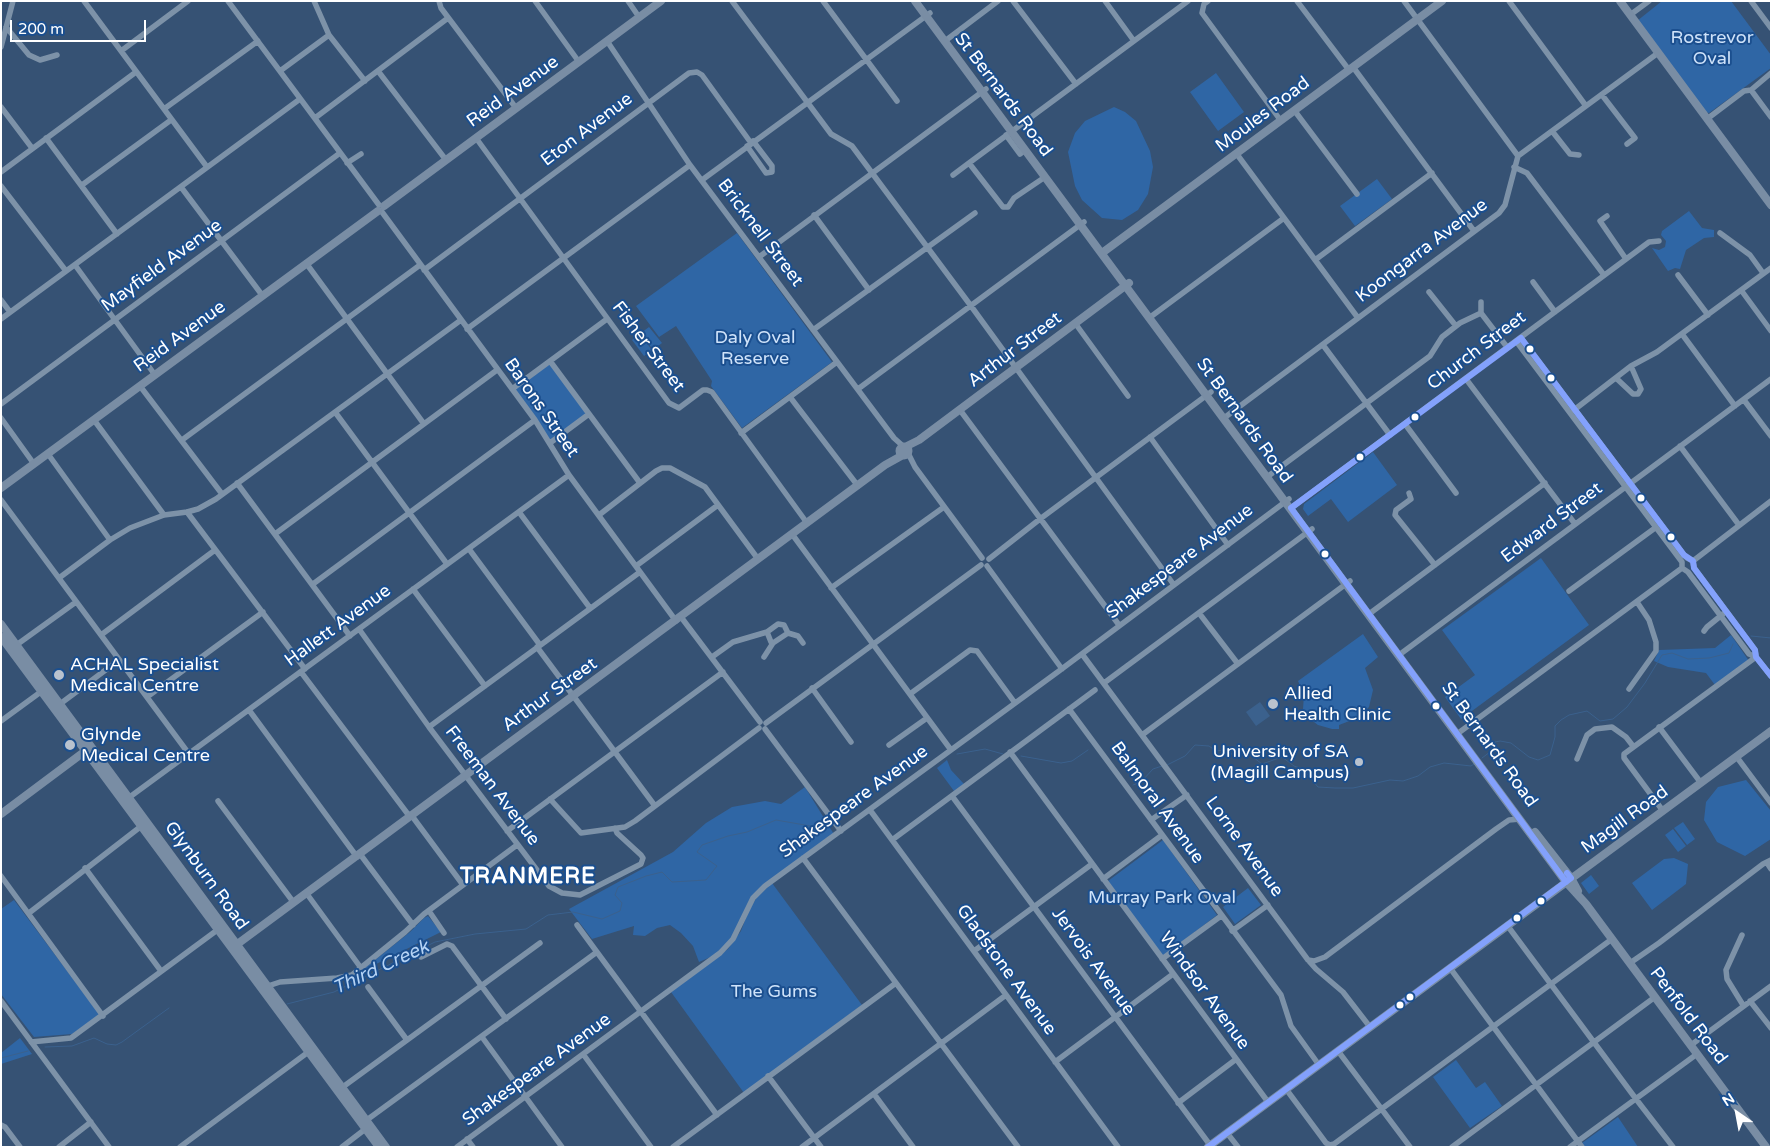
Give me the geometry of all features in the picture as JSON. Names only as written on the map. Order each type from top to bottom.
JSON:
[{"type":"main road","name":"Reid Avenue","points":[[1,488],[661,1]]},
{"type":"main road","name":"St Bernards Road","points":[[916,1],[928,14],[984,90],[1045,177],[1082,223]]},
{"type":"main road","name":"St Bernards Road","points":[[921,1],[928,14]]},
{"type":"main road","name":"Moules Road","points":[[1104,252],[1442,1]]},
{"type":"main road","points":[[1620,1],[1771,205]]},
{"type":"main road","name":"St Bernards Road","points":[[1011,131],[1128,284],[1459,732],[1513,810],[1568,880]]},
{"type":"main road","name":"Arthur Street","points":[[235,946],[679,619],[1128,284]]},
{"type":"main road","name":"Glynburn Road","points":[[2,632],[60,704],[89,749]]},
{"type":"main road","name":"Glynburn Road","points":[[14,647],[42,691],[89,749],[145,824],[163,854],[235,946],[366,1125],[379,1147]]},
{"type":"main road","name":"Magill Road","points":[[1209,1146],[1370,1027],[1452,971],[1507,925],[1771,731]]},
{"type":"main road","points":[[1,814],[89,749]]},
{"type":"main road","name":"St Bernards Road","points":[[1473,752],[1568,880]]},
{"type":"main road","name":"Glynburn Road","points":[[145,824],[158,836],[221,928]]},
{"type":"main road","points":[[158,836],[157,841],[163,854]]},
{"type":"main road","name":"Penfold Road","points":[[1568,880],[1766,1144]]},
{"type":"main road","points":[[244,953],[250,935]]},
{"type":"main road","name":"Glynburn Road","points":[[235,946],[244,953],[285,1009],[311,1050]]},
{"type":"main road","name":"Glynburn Road","points":[[366,1125],[386,1147]]},
{"type":"street","points":[[1,47],[13,1]]},
{"type":"street","points":[[84,1],[207,168]]},
{"type":"street","points":[[121,51],[188,1]]},
{"type":"street","name":"Barons Street","points":[[228,1],[535,420],[569,475],[638,569],[712,657],[841,832]]},
{"type":"street","points":[[314,1],[329,35],[365,82]]},
{"type":"street","points":[[439,1],[441,8],[448,18],[516,108]]},
{"type":"street","points":[[535,1],[579,62]]},
{"type":"street","points":[[628,1],[639,17]]},
{"type":"street","points":[[732,1],[831,134],[852,146],[1174,584]]},
{"type":"street","points":[[823,1],[897,101]]},
{"type":"street","points":[[946,39],[998,1]]},
{"type":"street","points":[[1013,1],[1076,84]]},
{"type":"street","points":[[1104,1],[1134,41]]},
{"type":"street","points":[[952,175],[1188,1]]},
{"type":"street","points":[[1208,1],[1204,4],[1202,13],[1281,121]]},
{"type":"street","points":[[1297,1],[1432,173],[1474,231]]},
{"type":"street","points":[[1404,1],[1518,156],[1658,53]]},
{"type":"street","points":[[1509,1],[1586,106]]},
{"type":"street","points":[[1630,15],[1649,1]]},
{"type":"street","points":[[1751,1],[1771,28]]},
{"type":"street","points":[[702,180],[928,14]]},
{"type":"street","points":[[315,118],[448,18]]},
{"type":"street","points":[[6,27],[29,55],[40,60],[57,55]]},
{"type":"street","points":[[280,71],[329,35]]},
{"type":"street","points":[[164,109],[258,41]]},
{"type":"street","name":"Bricknell Street","points":[[607,41],[690,165],[904,451],[1062,669]]},
{"type":"street","points":[[378,71],[446,160]]},
{"type":"street","points":[[1,172],[136,72]]},
{"type":"street","name":"Eton Avenue","points":[[182,440],[347,319],[520,198],[684,76],[698,72],[702,76],[750,144]]},
{"type":"street","points":[[1706,118],[1744,91],[1751,90],[1771,74]]},
{"type":"street","points":[[759,257],[984,90]]},
{"type":"street","points":[[1751,90],[1771,118]]},
{"type":"street","points":[[1602,94],[1634,138],[1627,144]]},
{"type":"street","points":[[1,319],[300,99]]},
{"type":"street","points":[[1,107],[32,148]]},
{"type":"street","points":[[1294,110],[1357,194]]},
{"type":"street","points":[[82,185],[171,120]]},
{"type":"street","points":[[1552,131],[1570,154],[1579,155]]},
{"type":"street","points":[[46,138],[117,234]]},
{"type":"street","name":"Fisher Street","points":[[476,138],[672,406],[678,408],[703,390],[710,390],[808,522]]},
{"type":"street","points":[[750,144],[772,166],[772,172],[766,174],[750,144]]},
{"type":"street","name":"Mayfield Avenue","points":[[1,404],[340,154]]},
{"type":"street","points":[[347,163],[361,154]]},
{"type":"street","points":[[1236,154],[1358,318]]},
{"type":"street","name":"Koongarra Avenue","points":[[1226,417],[1503,209],[1518,156]]},
{"type":"street","points":[[969,163],[1003,207],[1008,207],[1017,196],[1045,177]]},
{"type":"street","points":[[467,329],[690,165]]},
{"type":"street","points":[[1514,167],[1527,173],[1604,275]]},
{"type":"street","points":[[1315,260],[1432,173]]},
{"type":"street","points":[[1,186],[66,271]]},
{"type":"street","points":[[182,187],[262,295]]},
{"type":"street","points":[[813,330],[975,213]]},
{"type":"street","points":[[814,216],[869,290]]},
{"type":"street","points":[[1607,216],[1600,221],[1626,259]]},
{"type":"street","points":[[1151,316],[1284,218]]},
{"type":"street","points":[[858,389],[1082,223]]},
{"type":"street","points":[[1720,233],[1750,255],[1763,273]]},
{"type":"street","name":"Church Street","points":[[1290,504],[1390,435],[1649,242],[1659,241]]},
{"type":"street","points":[[306,263],[424,424]]},
{"type":"street","points":[[74,265],[155,375]]},
{"type":"street","points":[[1574,410],[1631,366],[1657,352],[1771,268]]},
{"type":"street","points":[[1678,274],[1708,315]]},
{"type":"street","points":[[1533,282],[1555,312]]},
{"type":"street","points":[[1741,290],[1771,331]]},
{"type":"street","points":[[1429,292],[1456,326]]},
{"type":"street","points":[[1,300],[10,312]]},
{"type":"street","points":[[1481,302],[1481,313],[1507,347]]},
{"type":"street","points":[[1269,476],[1430,356],[1442,336],[1456,326],[1481,313]]},
{"type":"street","points":[[512,389],[607,319]]},
{"type":"street","points":[[59,578],[110,540],[130,528],[164,514],[187,512],[207,504],[461,320]]},
{"type":"street","points":[[1076,324],[1128,396]]},
{"type":"street","points":[[1682,334],[1735,406]]},
{"type":"street","points":[[1518,339],[1574,410],[1627,486]]},
{"type":"street","points":[[1518,339],[1687,565],[1721,616],[1751,655],[1756,657]]},
{"type":"street","points":[[1323,344],[1390,435]]},
{"type":"street","points":[[550,361],[640,483]]},
{"type":"street","points":[[741,433],[837,362]]},
{"type":"street","points":[[1616,378],[1633,394],[1638,394],[1641,389],[1631,366]]},
{"type":"street","points":[[275,534],[497,370]]},
{"type":"street","points":[[1466,378],[1575,524]]},
{"type":"street","name":"Edward Street","points":[[1400,653],[1771,379]]},
{"type":"street","points":[[140,386],[222,494]]},
{"type":"street","points":[[550,799],[581,833],[629,825],[1209,394]]},
{"type":"street","points":[[790,397],[858,486]]},
{"type":"street","points":[[1744,400],[1771,436]]},
{"type":"street","points":[[960,410],[1120,625]]},
{"type":"street","points":[[335,412],[447,564]]},
{"type":"street","points":[[550,443],[589,414]]},
{"type":"street","points":[[1,418],[34,464]]},
{"type":"street","points":[[94,420],[164,514]]},
{"type":"street","points":[[313,584],[535,420]]},
{"type":"street","points":[[1405,424],[1456,492]]},
{"type":"street","points":[[1150,437],[1228,545]]},
{"type":"street","points":[[1680,446],[1739,525]]},
{"type":"street","points":[[48,454],[110,540]]},
{"type":"street","points":[[599,515],[662,468],[670,468],[702,484],[758,559]]},
{"type":"street","name":"Hallett Avenue","points":[[127,800],[569,475]]},
{"type":"street","points":[[237,483],[350,636]]},
{"type":"street","points":[[1371,613],[1545,484]]},
{"type":"street","points":[[1408,493],[1411,499],[1396,510],[1395,515],[1435,566]]},
{"type":"street","points":[[1,500],[189,754]]},
{"type":"street","points":[[1459,732],[1771,501]]},
{"type":"street","name":"Shakespeare Avenue","points":[[457,1147],[720,953],[733,939],[753,898],[803,858],[1062,669],[1174,584],[1290,504]]},
{"type":"street","points":[[429,727],[590,608],[718,505]]},
{"type":"street","points":[[831,588],[944,507]]},
{"type":"street","points":[[187,512],[263,612],[407,813],[412,816],[463,885]]},
{"type":"street","points":[[519,512],[590,608]]},
{"type":"street","points":[[1647,512],[1655,528],[1726,612],[1771,676]]},
{"type":"street","points":[[1569,591],[1655,528]]},
{"type":"street","points":[[1104,683],[1310,531]]},
{"type":"street","points":[[792,534],[951,750]]},
{"type":"street","points":[[469,549],[614,752],[655,806]]},
{"type":"street","points":[[100,635],[215,550]]},
{"type":"street","points":[[1142,735],[1348,583]]},
{"type":"street","points":[[413,589],[485,686]]},
{"type":"street","points":[[14,647],[76,602]]},
{"type":"street","points":[[1630,689],[1656,651],[1656,642],[1649,620],[1637,602]]},
{"type":"street","points":[[147,697],[263,612]]},
{"type":"street","points":[[1704,631],[1726,612]]},
{"type":"street","points":[[1199,613],[1238,664]]},
{"type":"street","points":[[712,657],[733,642],[767,632],[780,623],[786,628],[788,634]]},
{"type":"street","name":"Freeman Avenue","points":[[359,629],[517,845],[549,886],[556,892],[580,895],[641,864],[643,858],[641,855],[617,833],[615,828]]},
{"type":"street","points":[[767,632],[773,643]]},
{"type":"street","points":[[764,657],[773,643],[788,634],[798,636],[803,643]]},
{"type":"street","points":[[910,694],[970,650],[976,652],[1015,703]]},
{"type":"street","name":"Lorne Avenue","points":[[1082,654],[1308,960],[1319,972],[1344,992],[1370,1027]]},
{"type":"street","points":[[1663,811],[1624,758],[1624,754],[1756,657]]},
{"type":"street","points":[[60,704],[119,660]]},
{"type":"street","points":[[508,831],[723,672]]},
{"type":"street","points":[[812,688],[851,742]]},
{"type":"street","points":[[892,840],[1095,690]]},
{"type":"street","points":[[1,721],[42,691]]},
{"type":"street","name":"Balmoral Avenue","points":[[1069,709],[1281,995],[1291,1026],[1319,1065]]},
{"type":"street","points":[[249,710],[413,924]]},
{"type":"street","points":[[889,745],[927,718]]},
{"type":"street","points":[[1577,759],[1587,736],[1595,730],[1606,727],[1614,728],[1626,737],[1633,746]]},
{"type":"street","points":[[1659,727],[1701,783]]},
{"type":"street","name":"Windsor Avenue","points":[[1010,752],[1268,1102]]},
{"type":"street","points":[[1736,756],[1771,803]]},
{"type":"street","points":[[1151,820],[1187,795]]},
{"type":"street","name":"Jervois Avenue","points":[[952,796],[1209,1146]]},
{"type":"street","points":[[218,801],[294,903]]},
{"type":"street","name":"Gladstone Avenue","points":[[870,810],[1118,1147]]},
{"type":"street","points":[[1308,960],[1314,961],[1325,957],[1509,820],[1513,815],[1513,810]]},
{"type":"street","points":[[1509,820],[1520,819]]},
{"type":"street","points":[[29,913],[85,868],[145,824]]},
{"type":"street","points":[[1103,879],[1162,835]]},
{"type":"street","points":[[268,986],[280,982],[346,977],[361,968],[428,911],[517,845]]},
{"type":"street","points":[[803,858],[1018,1147]]},
{"type":"street","points":[[1630,963],[1769,861],[1771,869]]},
{"type":"street","points":[[974,951],[1092,864]]},
{"type":"street","points":[[85,868],[162,971]]},
{"type":"street","points":[[1,876],[103,1016]]},
{"type":"street","points":[[307,894],[361,968]]},
{"type":"street","points":[[1232,931],[1268,905]]},
{"type":"street","points":[[428,911],[444,933]]},
{"type":"street","points":[[1162,960],[1221,916]]},
{"type":"street","points":[[577,925],[717,1115]]},
{"type":"street","points":[[1507,925],[1673,1147]]},
{"type":"street","points":[[31,1042],[71,1038],[221,928]]},
{"type":"street","points":[[1742,935],[1726,970],[1727,980],[1743,1005]]},
{"type":"street","points":[[1286,1089],[1326,1143],[1330,1145],[1340,1140],[1612,939]]},
{"type":"street","points":[[421,958],[449,944],[455,948],[506,1019]]},
{"type":"street","points":[[340,1089],[540,944]]},
{"type":"street","points":[[342,1147],[366,1125],[597,952]]},
{"type":"street","points":[[1319,972],[1319,966],[1325,957]]},
{"type":"street","points":[[1452,971],[1580,1144]]},
{"type":"street","points":[[1055,1062],[1173,974]]},
{"type":"street","points":[[673,1147],[896,983]]},
{"type":"street","points":[[1691,1045],[1771,986]]},
{"type":"street","points":[[368,988],[407,1040]]},
{"type":"street","points":[[802,1147],[1006,995]]},
{"type":"street","points":[[1452,1147],[1655,997]]},
{"type":"street","points":[[1750,1001],[1771,1028]]},
{"type":"street","points":[[1,1002],[109,1147]]},
{"type":"street","points":[[482,1037],[562,1147]]},
{"type":"street","points":[[180,1147],[311,1050]]},
{"type":"street","points":[[1338,1051],[1410,1147]]},
{"type":"street","points":[[583,1054],[651,1147]]},
{"type":"street","points":[[1570,1147],[1580,1144],[1636,1099],[1697,1054]]},
{"type":"street","points":[[1178,1103],[1236,1060]]},
{"type":"street","points":[[768,1076],[821,1147]]},
{"type":"street","points":[[874,1094],[913,1147]]},
{"type":"street","points":[[59,1147],[91,1122]]},
{"type":"street","points":[[1,1125],[5,1127],[20,1147]]},
{"type":"street","points":[[1227,1133],[1238,1147]]},
{"type":"street","points":[[468,1139],[473,1147]]},
{"type":"green space","name":"Rostrevor Oval","points":[[1662,1],[1731,1],[1771,55],[1771,68],[1709,113],[1705,112],[1637,21]]},
{"type":"green space","points":[[1216,73],[1244,112],[1218,131],[1190,92]]},
{"type":"green space","points":[[1114,107],[1125,112],[1136,121],[1150,151],[1153,167],[1148,194],[1138,210],[1122,220],[1102,218],[1082,200],[1075,186],[1068,152],[1075,133],[1085,121]]},
{"type":"green space","points":[[1377,179],[1392,199],[1355,226],[1340,206]]},
{"type":"green space","points":[[1689,211],[1702,228],[1714,230],[1714,237],[1704,238],[1686,250],[1680,269],[1675,268],[1668,271],[1652,248],[1659,250],[1665,247],[1666,241],[1661,235],[1662,231]]},
{"type":"green space","name":"Daly Oval Reserve","points":[[737,233],[832,362],[742,428],[711,386],[712,381],[676,326],[659,337],[636,306]]},
{"type":"green space","points":[[649,327],[662,343],[653,350],[641,333]]},
{"type":"green space","points":[[640,334],[652,350],[644,356],[632,340]]},
{"type":"green space","points":[[550,361],[589,414],[550,443],[512,389]]},
{"type":"green space","points":[[1373,452],[1397,485],[1348,522],[1331,499],[1308,516],[1303,509],[1304,504]]},
{"type":"green space","points":[[1541,558],[1589,625],[1461,719],[1445,697],[1475,675],[1442,630]]},
{"type":"green space","points":[[1363,634],[1378,657],[1365,668],[1373,690],[1369,707],[1352,720],[1339,725],[1339,729],[1318,725],[1310,719],[1303,709],[1304,695],[1298,681]]},
{"type":"green space","points":[[1731,635],[1749,661],[1715,685],[1706,673],[1668,667],[1654,661],[1659,650],[1715,648]]},
{"type":"green space","points":[[947,760],[951,770],[964,784],[954,791],[937,768]]},
{"type":"green space","points":[[1746,780],[1771,811],[1771,839],[1745,856],[1717,842],[1704,820],[1706,802],[1718,787]]},
{"type":"green space","points":[[805,787],[835,836],[758,893],[738,931],[720,953],[699,962],[693,946],[681,933],[670,925],[657,928],[645,936],[633,935],[634,926],[592,939],[569,909],[673,852],[706,823],[732,807],[765,801],[781,804]]},
{"type":"green space","points":[[1683,822],[1695,839],[1687,845],[1674,828]]},
{"type":"green space","points":[[1673,829],[1686,846],[1678,852],[1665,835]]},
{"type":"green space","name":"Murray Park Oval","points":[[1163,840],[1217,915],[1162,957],[1108,881]]},
{"type":"green space","points":[[1674,858],[1688,864],[1686,884],[1652,910],[1632,883],[1664,859]]},
{"type":"green space","points":[[1591,875],[1599,886],[1589,894],[1581,883]]},
{"type":"green space","name":"The Gums","points":[[772,883],[862,1005],[744,1093],[671,992],[728,949],[741,931],[748,912],[757,897]]},
{"type":"green space","points":[[1248,888],[1261,905],[1235,924],[1223,907]]},
{"type":"green space","points":[[14,900],[100,1015],[72,1034],[34,1037],[1,994],[1,909]]},
{"type":"green space","points":[[428,916],[441,932],[360,972],[410,932],[424,918]]},
{"type":"green space","points":[[20,1038],[32,1054],[1,1064],[1,1053]]},
{"type":"green space","points":[[1456,1060],[1476,1088],[1485,1082],[1502,1106],[1470,1128],[1433,1077]]},
{"type":"green space","points":[[1618,1117],[1638,1147],[1584,1147],[1582,1143]]},
{"type":"shaded area","points":[[1260,702],[1270,716],[1256,726],[1246,712]]},
{"type":"waterway","name":"Third Creek","points":[[1751,636],[1771,638]]},
{"type":"waterway","name":"Third Creek","points":[[1482,758],[1490,752],[1495,742],[1500,741],[1511,743],[1529,757],[1538,760],[1550,755],[1555,737],[1555,726],[1561,720],[1569,715],[1587,711],[1600,721],[1613,719],[1627,707],[1645,683],[1662,655],[1672,653],[1688,659],[1709,658],[1729,653],[1733,644]]},
{"type":"waterway","name":"Third Creek","points":[[1167,765],[1185,756],[1195,745],[1209,746],[1216,751],[1225,750],[1235,756]]},
{"type":"waterway","name":"Third Creek","points":[[957,754],[985,749],[1003,754]]},
{"type":"waterway","name":"Third Creek","points":[[1021,756],[1061,763],[1072,761],[1088,750]]},
{"type":"waterway","name":"Third Creek","points":[[1249,754],[1262,764],[1282,757],[1294,766],[1303,769],[1318,787],[1335,788],[1353,788],[1390,780],[1403,781],[1418,776],[1430,767],[1444,763],[1471,766],[1474,764]]},
{"type":"waterway","name":"Third Creek","points":[[1133,785],[1141,782],[1153,769],[1162,766]]},
{"type":"waterway","name":"Third Creek","points":[[287,1004],[334,992],[435,942],[475,934],[526,929],[548,915],[573,912],[602,919],[620,911],[622,903],[615,895],[618,887],[646,876],[662,872],[672,882],[706,880],[717,866],[697,852],[702,845],[747,832],[776,820],[822,828]]},
{"type":"waterway","name":"Third Creek","points":[[45,1047],[72,1046],[94,1038],[107,1044],[116,1045],[169,1008]]},
{"type":"waterway","name":"Third Creek","points":[[1,1058],[28,1051]]},
{"type":"transit line","points":[[1566,882],[1291,508],[1521,338],[1684,555],[1693,561],[1694,568],[1755,650],[1756,657],[1771,676]]},
{"type":"transit line","points":[[1208,1147],[1571,878],[1567,873]]},
{"type":"place","name":"ACHAL Specialist Medical Centre","points":[[59,675]]},
{"type":"place","name":"Allied Health Clinic","points":[[1273,704]]},
{"type":"place","name":"Glynde Medical Centre","points":[[70,745]]},
{"type":"place","name":"University of SA (Magill Campus)","points":[[1359,762]]},
{"type":"district","name":"TRANMERE","points":[[528,877]]}]
